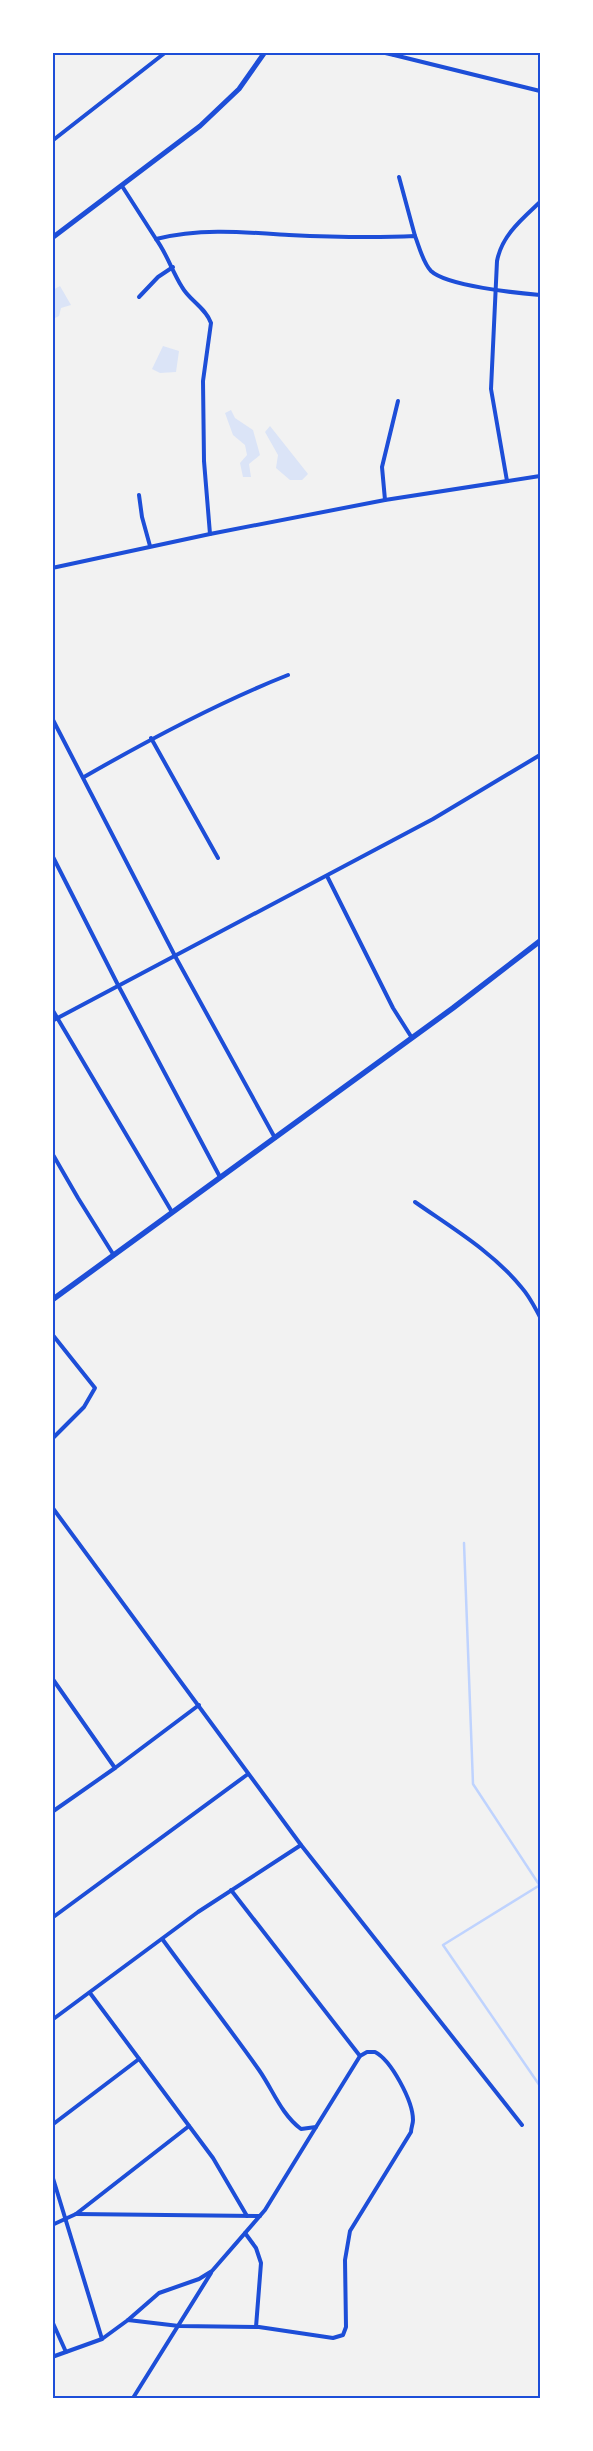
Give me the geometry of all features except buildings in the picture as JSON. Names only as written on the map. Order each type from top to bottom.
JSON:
[{"type":"main road","points":[[54,1299],[113,1254],[412,1038],[540,941]]},
{"type":"street","points":[[52,141],[166,52]]},
{"type":"street","points":[[52,229],[55,237],[200,126],[239,89],[265,52]]},
{"type":"street","points":[[381,52],[501,79],[540,91]]},
{"type":"street","points":[[399,177],[414,236],[430,270],[438,276],[495,290],[540,295]]},
{"type":"street","points":[[122,186],[173,266],[182,288],[208,316],[211,323],[203,381],[204,460],[210,534]]},
{"type":"street","points":[[507,482],[491,388],[497,261],[503,242],[518,222],[540,202]]},
{"type":"street","points":[[156,239],[192,232],[218,231],[333,237],[414,236]]},
{"type":"street","points":[[140,297],[158,278],[173,266]]},
{"type":"street","points":[[385,500],[382,467],[398,401]]},
{"type":"street","points":[[52,568],[150,546],[385,500],[540,476]]},
{"type":"street","points":[[139,494],[142,517],[150,546]]},
{"type":"street","points":[[84,777],[151,738],[234,696],[288,675]]},
{"type":"street","points":[[52,718],[84,777],[174,956],[276,1138]]},
{"type":"street","points":[[151,738],[218,858]]},
{"type":"street","points":[[55,1020],[432,819],[540,755]]},
{"type":"street","points":[[52,855],[118,985],[220,1177]]},
{"type":"street","points":[[327,876],[393,1008],[412,1038]]},
{"type":"street","points":[[52,1010],[55,1020],[172,1212]]},
{"type":"street","points":[[52,1153],[113,1254]]},
{"type":"street","points":[[415,1202],[478,1246],[506,1269],[524,1290],[540,1317]]},
{"type":"street","points":[[52,1291],[54,1299]]},
{"type":"street","points":[[52,1334],[95,1388],[84,1407],[52,1439]]},
{"type":"street","points":[[52,1507],[301,1846],[522,2125]]},
{"type":"street","points":[[52,1678],[115,1768]]},
{"type":"street","points":[[52,1812],[115,1768],[199,1705]]},
{"type":"street","points":[[52,1918],[248,1774]]},
{"type":"street","points":[[52,2020],[232,1890],[301,1846]]},
{"type":"street","points":[[232,1890],[360,2056]]},
{"type":"street","points":[[163,1940],[259,2070],[287,2117],[301,2129],[316,2127]]},
{"type":"street","points":[[90,1993],[228,2180],[247,2216]]},
{"type":"street","points":[[128,2320],[179,2326],[256,2327],[333,2338],[339,2337],[346,2332],[345,2260],[348,2236],[355,2220],[410,2132],[413,2120],[411,2109],[391,2066],[375,2052],[367,2052],[360,2056],[260,2216],[212,2271],[179,2326],[133,2398]]},
{"type":"street","points":[[52,2125],[139,2059]]},
{"type":"street","points":[[52,2225],[76,2214],[189,2126]]},
{"type":"street","points":[[52,2175],[102,2339]]},
{"type":"street","points":[[76,2214],[260,2216]]},
{"type":"street","points":[[246,2233],[256,2248],[261,2263],[256,2327]]},
{"type":"street","points":[[52,2357],[102,2339],[128,2320],[159,2292],[199,2279],[212,2271]]},
{"type":"street","points":[[52,2321],[66,2352]]},
{"type":"shaded area","points":[[60,286],[71,305],[61,308],[59,316],[53,319],[53,290]]},
{"type":"shaded area","points":[[163,346],[179,351],[176,372],[160,373],[152,369]]},
{"type":"shaded area","points":[[231,410],[235,418],[253,430],[260,455],[249,464],[251,477],[243,477],[240,463],[247,455],[245,445],[233,435],[225,413]]},
{"type":"shaded area","points":[[270,426],[308,474],[302,480],[290,480],[276,468],[278,455],[265,432]]},
{"type":"waterway","points":[[464,1543],[473,1784],[540,1886]]},
{"type":"waterway","points":[[540,1885],[443,1945],[540,2086]]}]
